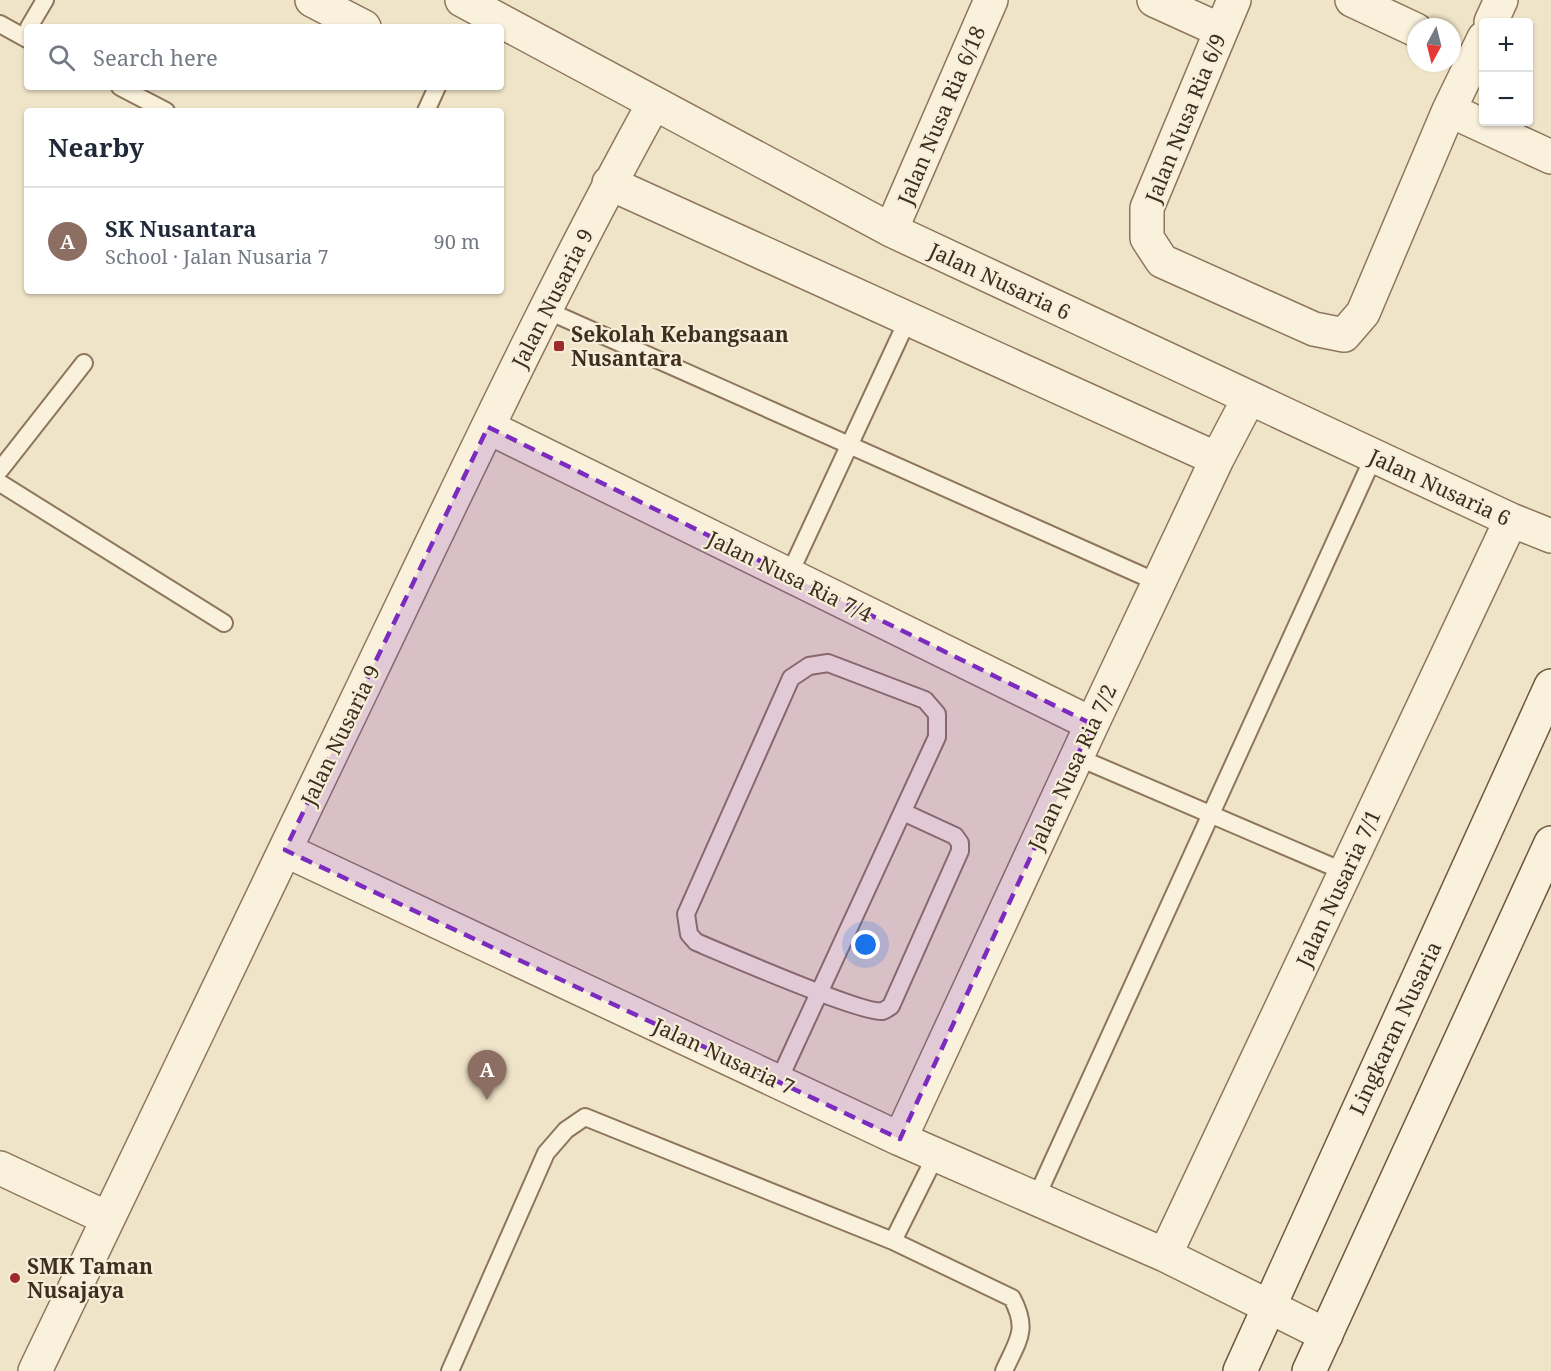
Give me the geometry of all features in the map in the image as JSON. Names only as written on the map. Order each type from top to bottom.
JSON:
[{"type":"street","points":[[312,0],[358,24]]},
{"type":"street","name":"Jalan Nusa Ria 6/18","points":[[891,230],[990,0]]},
{"type":"street","points":[[1154,0],[1220,30]]},
{"type":"street","name":"Jalan Nusa Ria 6/9","points":[[1234,0],[1147,208],[1147,238],[1162,261],[1314,329],[1344,335],[1363,313],[1449,110]]},
{"type":"street","points":[[1352,0],[1407,26]]},
{"type":"street","points":[[1493,18],[1501,0]]},
{"type":"street","name":"Jalan Nusaria 6","points":[[470,8],[501,24]]},
{"type":"street","name":"Jalan Nusaria 6","points":[[504,26],[891,230],[1511,520],[1551,536]]},
{"type":"street","points":[[1470,48],[1449,110],[1551,157]]},
{"type":"street","name":"Jalan Nusaria 9","points":[[40,1369],[107,1218],[488,427],[609,183],[654,103]]},
{"type":"street","points":[[609,183],[1217,459]]},
{"type":"street","name":"Jalan Nusa Ria 7/2","points":[[900,1139],[1092,724],[1217,459],[1249,398]]},
{"type":"street","name":"Jalan Nusa Ria 7/4","points":[[488,427],[1092,724]]},
{"type":"street","name":"Jalan Nusaria 7/1","points":[[1165,1256],[1511,520]]},
{"type":"street","name":"Lingkaran Nusaria","points":[[1239,1371],[1551,686]]},
{"type":"street","points":[[1309,1371],[1551,843]]},
{"type":"street","name":"Jalan Nusaria 7","points":[[285,850],[900,1139],[1165,1256],[1326,1335]]},
{"type":"street","points":[[0,1168],[107,1218]]},
{"type":"lane","points":[[32,24],[45,0]]},
{"type":"lane","points":[[0,24],[24,32]]},
{"type":"lane","points":[[126,90],[160,108]]},
{"type":"lane","points":[[427,108],[436,90]]},
{"type":"lane","points":[[546,310],[1159,583]]},
{"type":"lane","points":[[789,575],[908,319]]},
{"type":"lane","points":[[0,470],[84,363]]},
{"type":"lane","points":[[1036,1198],[1374,456]]},
{"type":"lane","points":[[0,483],[224,623]]},
{"type":"lane","points":[[778,1082],[820,992],[903,812],[937,737],[937,714],[925,700],[828,663],[809,666],[791,678],[687,914],[688,934],[696,942],[820,992],[872,1010],[883,1011],[891,1006],[960,851],[960,843],[955,836],[903,812]]},
{"type":"lane","points":[[1077,757],[1346,872]]},
{"type":"lane","points":[[450,1371],[546,1153],[566,1130],[585,1117],[892,1241],[1012,1298],[1021,1314],[1022,1332],[1004,1371]]},
{"type":"lane","points":[[892,1241],[936,1155]]},
{"type":"highlighted area","points":[[488,427],[1092,724],[900,1139],[285,850]]},
{"type":"place","name":"Sekolah Kebangsaan Nusantara","points":[[559,346]]},
{"type":"place","name":"SK Nusantara","points":[[487,1100]]},
{"type":"place","name":"SMK Taman Nusajaya","points":[[15,1278]]}]
